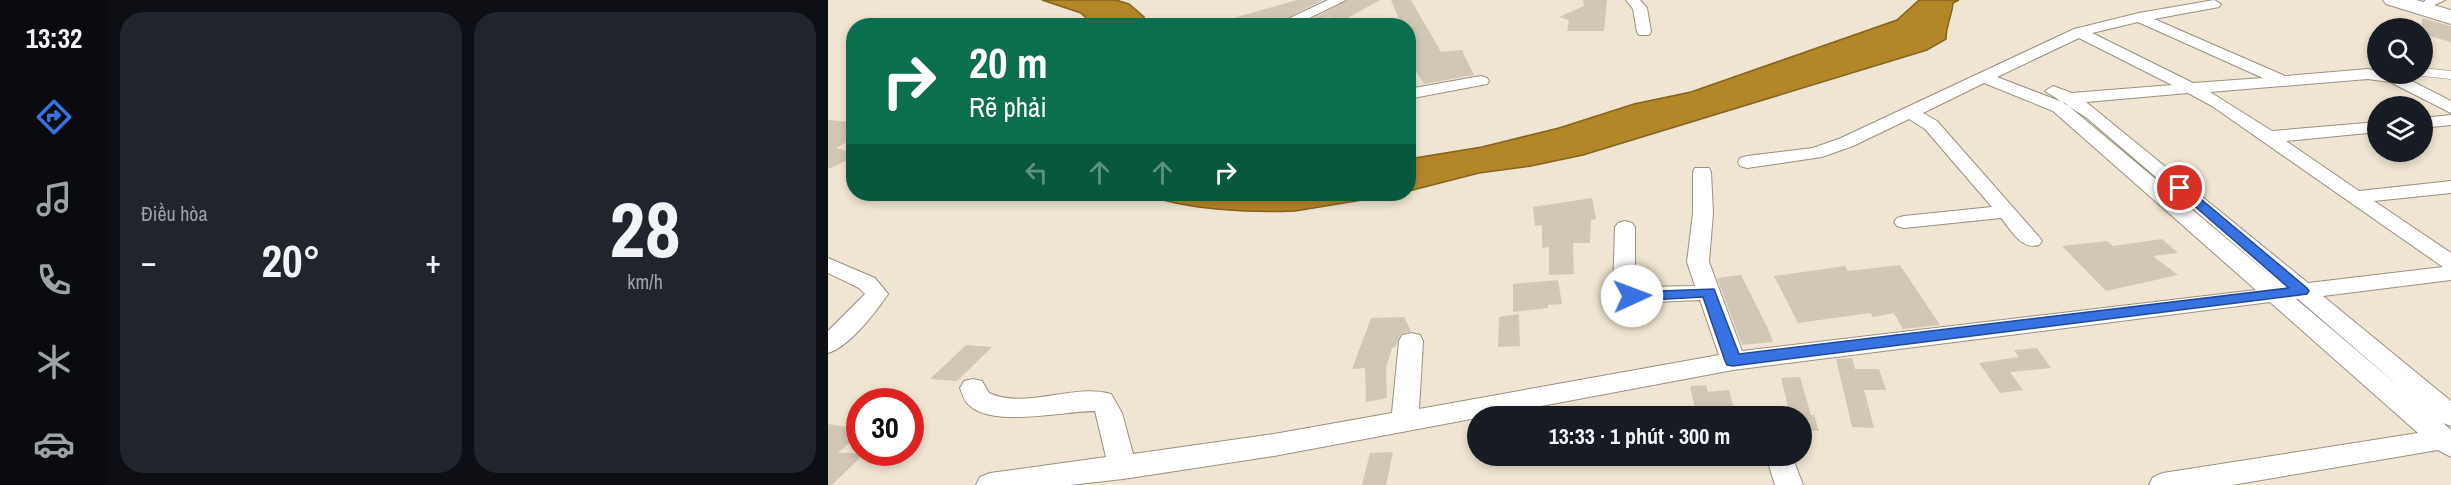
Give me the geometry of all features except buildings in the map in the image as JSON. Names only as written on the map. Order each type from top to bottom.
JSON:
[{"type":"highway","points":[[2392,0],[2451,17]]},
{"type":"highway","points":[[2427,1],[2451,11]]},
{"type":"street","points":[[1298,18],[1339,0]]},
{"type":"street","points":[[1633,0],[1640,8],[1644,32]]},
{"type":"street","points":[[1747,162],[1816,153],[1847,142],[2079,32],[2139,17],[2214,4]]},
{"type":"street","points":[[2139,17],[2283,81]]},
{"type":"street","points":[[2079,32],[2218,102],[2451,263]]},
{"type":"street","points":[[1994,74],[2070,98],[2093,114],[2302,291],[2448,433]]},
{"type":"street","points":[[1994,74],[2059,107],[2277,294],[2448,433]]},
{"type":"street","points":[[2070,98],[2368,74],[2394,78],[2451,108]]},
{"type":"street","points":[[1416,93],[1482,81]]},
{"type":"street","points":[[1910,112],[1931,126],[2032,241]]},
{"type":"street","points":[[2433,122],[2451,120]]},
{"type":"street","points":[[2268,137],[2367,128]]},
{"type":"street","points":[[1702,172],[1703,213],[1698,262],[1733,361]]},
{"type":"street","points":[[2356,197],[2451,187]]},
{"type":"street","points":[[1904,222],[2005,212]]},
{"type":"street","points":[[1625,227],[1624,290],[1632,296],[1708,292]]},
{"type":"street","points":[[828,265],[867,283],[877,294],[860,315],[828,345]]},
{"type":"street","points":[[990,485],[1274,445],[1733,361],[2451,273]]},
{"type":"street","points":[[1405,421],[1411,341]]},
{"type":"street","points":[[972,388],[978,399],[997,405],[1029,406],[1102,401],[1109,409],[1123,468]]},
{"type":"street","points":[[2163,485],[2244,479],[2448,433]]},
{"type":"street","points":[[1782,466],[1789,485]]},
{"type":"lane","points":[[2433,73],[2451,75]]},
{"type":"shaded area","points":[[1042,0],[1116,0],[1129,4],[1144,18],[1086,18],[1081,13]]},
{"type":"shaded area","points":[[1919,0],[1959,0],[1953,3],[1946,39],[1927,50],[1583,155],[1531,166],[1479,173],[1416,189],[1416,158],[1482,147],[1559,128],[1634,104],[1691,92],[1897,20]]},
{"type":"shaded area","points":[[1168,201],[1356,201],[1295,211],[1240,211]]},
{"type":"route","points":[[1632,296],[1708,292],[1733,361],[2302,291],[2180,188]]}]
